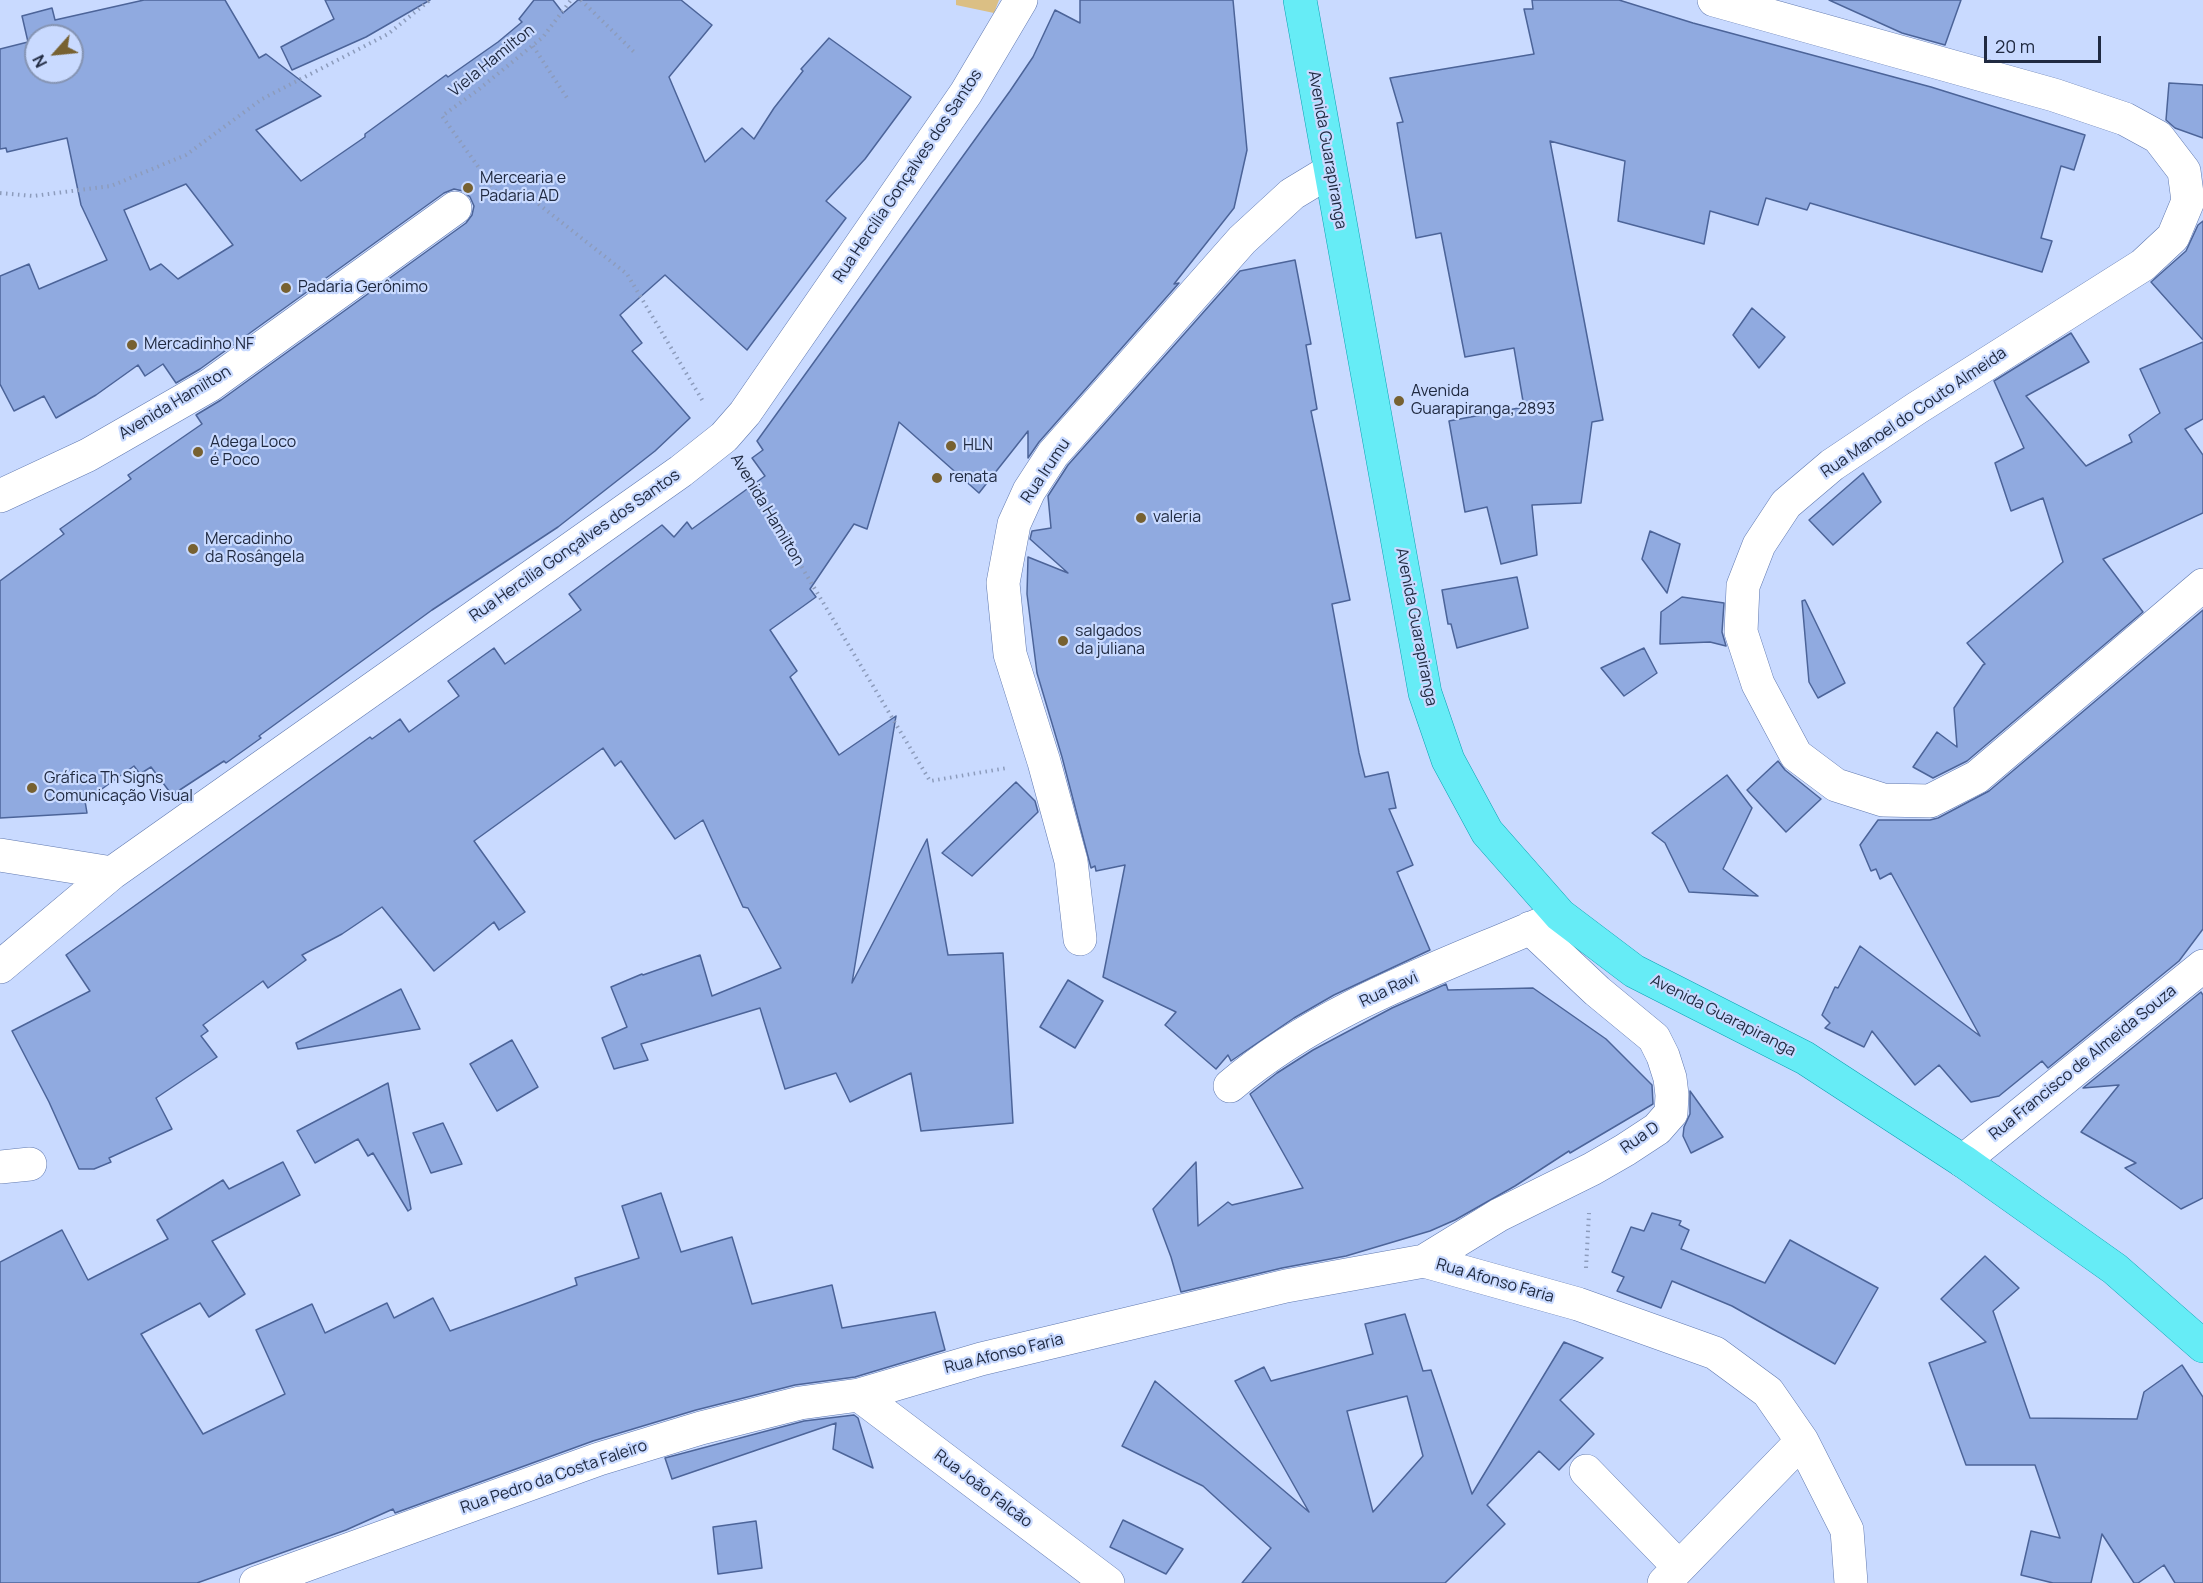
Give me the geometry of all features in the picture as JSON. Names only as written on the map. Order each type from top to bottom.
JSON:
[{"type":"main road","name":"Avenida Guarapiranga","points":[[1300,0],[1425,693],[1448,760],[1487,832],[1560,915],[1634,971],[1805,1058],[1963,1161],[2115,1269],[2203,1346]]},
{"type":"street","name":"Rua Hercília Gonçalves dos Santos","points":[[0,967],[112,873],[681,471],[724,437],[745,413],[966,93],[1021,0]]},
{"type":"street","name":"Rua Manoel do Couto Almeida","points":[[1714,0],[2043,92],[2125,119],[2158,137],[2184,171],[2188,201],[2173,237],[2143,265],[1832,465],[1786,504],[1759,545],[1743,586],[1741,632],[1758,684],[1796,755],[1836,785],[1883,800],[1929,801],[1977,777],[2203,585]]},
{"type":"street","name":"Rua Irumu","points":[[1080,939],[1071,861],[1044,762],[1010,654],[1003,583],[1014,524],[1029,491],[1053,454],[1242,240],[1292,194],[1330,171]]},
{"type":"street","name":"Avenida Hamilton","points":[[0,496],[88,455],[210,385],[455,208]]},
{"type":"street","points":[[0,855],[112,873]]},
{"type":"street","name":"Rua Ravi","points":[[1230,1086],[1258,1062],[1358,1004],[1446,963],[1560,915]]},
{"type":"street","name":"Rua D","points":[[1424,1261],[1499,1215],[1592,1169],[1657,1129],[1671,1113],[1670,1078],[1654,1038],[1597,991],[1530,928]]},
{"type":"street","name":"Rua Francisco de Almeida Souza","points":[[1963,1161],[2203,966]]},
{"type":"street","name":"Rua Afonso Faria","points":[[859,1395],[981,1359],[1132,1322],[1286,1286],[1424,1261],[1578,1304],[1715,1353],[1768,1392],[1802,1441],[1847,1530],[1851,1583]]},
{"type":"street","name":"Rua Pedro da Costa Faleiro","points":[[256,1583],[599,1459],[701,1428],[778,1408],[859,1395]]},
{"type":"street","name":"Rua João Falcão","points":[[859,1395],[1108,1583]]},
{"type":"street","points":[[1586,1471],[1672,1575],[1802,1441]]},
{"type":"path","points":[[0,193],[33,196],[111,186],[186,155],[262,99],[388,34],[430,0]]},
{"type":"path","name":"Viela Hamilton","points":[[500,196],[442,116],[543,37],[570,0]]},
{"type":"path","points":[[581,0],[634,52]]},
{"type":"path","points":[[532,46],[569,101]]},
{"type":"path","name":"Avenida Hamilton","points":[[500,196],[522,191],[627,274],[930,781],[1044,762]]},
{"type":"path","points":[[1578,1304],[1588,1258],[1587,1240],[1592,1169]]},
{"type":"shaded area","points":[[956,0],[999,0],[994,13],[956,5]]},
{"type":"building","points":[[144,0],[225,0],[259,58],[266,54],[321,96],[256,130],[301,181],[365,137],[365,134],[446,75],[448,77],[498,42],[522,22],[519,19],[534,0],[553,0],[563,13],[578,0],[681,0],[712,25],[669,77],[705,162],[742,128],[754,139],[774,108],[803,71],[801,69],[829,38],[911,97],[865,159],[826,201],[846,218],[747,350],[665,275],[620,315],[642,343],[632,351],[690,418],[655,451],[558,527],[432,610],[259,736],[261,738],[226,763],[224,761],[172,795],[151,767],[140,774],[134,766],[85,801],[87,813],[0,818],[0,581],[64,534],[60,529],[131,479],[128,475],[202,424],[196,415],[221,400],[466,223],[472,215],[474,206],[470,197],[463,191],[454,189],[444,193],[200,369],[176,383],[163,364],[145,376],[138,365],[96,395],[56,418],[44,396],[14,411],[0,384],[0,276],[29,264],[39,289],[107,260],[81,205],[67,138],[7,152],[6,148],[0,149],[0,49],[24,43],[24,84],[84,84],[84,24],[24,25],[22,16],[52,8],[55,20]],"holes":[[[186,184],[233,245],[178,279],[161,264],[150,270],[124,210]]]},
{"type":"building","points":[[325,0],[430,0],[366,37],[292,70],[281,47],[334,19]]},
{"type":"building","points":[[1080,0],[1233,0],[1247,150],[1234,208],[1174,284],[1179,283],[1039,442],[1028,458],[1028,431],[979,493],[899,422],[867,529],[854,524],[810,589],[816,597],[770,630],[797,671],[790,677],[839,755],[896,716],[852,983],[927,839],[948,955],[1003,953],[1013,1123],[921,1131],[911,1073],[850,1102],[836,1073],[785,1089],[760,1008],[641,1044],[648,1060],[614,1069],[602,1038],[627,1027],[611,987],[700,955],[712,996],[781,968],[748,908],[743,907],[703,820],[675,839],[621,761],[615,766],[603,748],[474,841],[525,912],[499,930],[494,922],[434,971],[382,907],[342,934],[302,955],[306,960],[268,988],[263,981],[203,1025],[208,1031],[201,1036],[217,1057],[156,1098],[172,1129],[109,1158],[111,1162],[94,1169],[79,1169],[49,1102],[12,1031],[90,991],[66,955],[370,737],[372,739],[400,719],[409,732],[459,696],[448,681],[494,648],[505,664],[581,610],[569,594],[662,525],[674,537],[687,522],[692,529],[765,476],[752,458],[763,450],[757,441],[1010,91],[1033,57],[1055,10],[1080,23]]},
{"type":"building","points":[[1532,0],[1619,0],[1693,23],[1931,87],[2085,135],[2074,170],[2061,166],[2041,238],[2052,241],[2042,272],[1810,203],[1807,210],[1766,198],[1758,225],[1710,211],[1704,244],[1618,221],[1625,161],[1550,141],[1603,420],[1592,422],[1581,503],[1532,505],[1537,555],[1501,564],[1487,507],[1465,512],[1449,421],[1524,407],[1514,348],[1465,357],[1441,233],[1416,238],[1397,123],[1403,122],[1390,78],[1534,54],[1524,9],[1533,9]]},
{"type":"building","points":[[1829,0],[1961,0],[1945,45],[1902,33]]},
{"type":"building","points":[[2169,83],[2203,85],[2203,138],[2175,128],[2166,120]]},
{"type":"building","points":[[2203,221],[2203,340],[2151,282],[2186,251],[2198,225]]},
{"type":"building","points":[[1295,260],[1311,344],[1306,345],[1317,409],[1311,411],[1350,600],[1332,604],[1359,753],[1365,777],[1388,772],[1396,808],[1389,809],[1413,865],[1397,872],[1430,950],[1334,995],[1294,1018],[1231,1061],[1228,1055],[1216,1069],[1165,1025],[1176,1012],[1103,977],[1125,865],[1096,871],[1095,866],[1091,868],[1037,673],[1027,594],[1028,557],[1068,573],[1030,539],[1032,531],[1051,528],[1048,496],[1068,465],[1240,271]]},
{"type":"building","points":[[1752,308],[1785,337],[1759,368],[1733,335]]},
{"type":"building","points":[[2071,333],[2089,362],[2026,396],[2086,466],[2132,442],[2129,435],[2160,413],[2140,369],[2203,342],[2203,419],[2185,429],[2203,455],[2203,513],[2103,559],[2143,612],[1967,761],[1933,778],[1913,767],[1937,732],[1957,747],[1954,708],[1985,664],[1967,643],[2063,562],[2043,498],[2011,511],[1995,463],[2024,448],[1994,381]]},
{"type":"building","points":[[1863,473],[1881,502],[1833,545],[1809,520]]},
{"type":"building","points":[[1650,531],[1680,544],[1667,593],[1642,559]]},
{"type":"building","points":[[1517,577],[1528,628],[1457,648],[1451,624],[1448,624],[1442,590]]},
{"type":"building","points":[[1682,597],[1724,603],[1722,632],[1726,646],[1710,642],[1660,644],[1661,612]]},
{"type":"building","points":[[1805,600],[1845,683],[1818,698],[1809,682],[1802,601]]},
{"type":"building","points":[[2203,610],[2203,929],[2179,961],[2048,1068],[2042,1061],[1999,1096],[1971,1102],[1939,1065],[1915,1085],[1872,1031],[1864,1047],[1825,1028],[1830,1023],[1822,1015],[1835,987],[1838,988],[1860,946],[1980,1036],[1891,873],[1880,879],[1876,869],[1871,871],[1860,845],[1878,820],[1938,818],[1989,791]]},
{"type":"building","points":[[1644,648],[1657,673],[1624,696],[1601,668]]},
{"type":"building","points":[[1778,761],[1785,770],[1821,799],[1786,832],[1747,790]]},
{"type":"building","points":[[1727,775],[1752,808],[1723,869],[1758,896],[1689,892],[1665,843],[1652,833]]},
{"type":"building","points":[[1016,782],[1035,801],[1038,812],[972,876],[942,853]]},
{"type":"building","points":[[1068,980],[1103,1001],[1075,1048],[1040,1027]]},
{"type":"building","points":[[1446,984],[1448,990],[1533,988],[1606,1039],[1652,1085],[1653,1104],[1570,1153],[1569,1151],[1515,1186],[1455,1220],[1430,1231],[1346,1256],[1282,1268],[1181,1292],[1153,1209],[1196,1162],[1198,1226],[1228,1202],[1232,1205],[1303,1188],[1250,1094],[1313,1050],[1392,1008]]},
{"type":"building","points":[[401,989],[420,1029],[298,1049],[296,1043]]},
{"type":"building","points":[[2201,992],[2203,995],[2203,1198],[2181,1209],[2125,1168],[2136,1163],[2081,1132],[2119,1085],[2083,1088]]},
{"type":"building","points":[[512,1040],[538,1087],[497,1111],[470,1064]]},
{"type":"building","points":[[388,1083],[411,1209],[408,1211],[373,1153],[368,1156],[358,1139],[315,1163],[297,1131]]},
{"type":"building","points":[[1690,1091],[1723,1137],[1691,1153],[1683,1136],[1690,1114]]},
{"type":"building","points":[[443,1123],[462,1164],[431,1173],[413,1133]]},
{"type":"building","points":[[283,1162],[300,1195],[212,1241],[245,1294],[209,1317],[200,1303],[141,1334],[203,1434],[285,1394],[256,1330],[312,1304],[325,1333],[387,1303],[394,1318],[433,1298],[450,1331],[577,1285],[575,1278],[639,1258],[622,1206],[661,1193],[681,1252],[732,1237],[752,1304],[832,1285],[842,1328],[935,1312],[945,1350],[855,1377],[795,1385],[696,1410],[593,1441],[395,1513],[393,1509],[346,1530],[197,1583],[0,1583],[0,1262],[62,1230],[88,1280],[168,1239],[157,1220],[223,1180],[229,1189]]},
{"type":"building","points":[[1652,1213],[1681,1221],[1679,1225],[1689,1230],[1681,1249],[1765,1283],[1790,1240],[1878,1288],[1835,1364],[1732,1306],[1672,1281],[1661,1308],[1617,1291],[1624,1277],[1612,1272],[1631,1227],[1644,1231]]},
{"type":"building","points":[[1985,1256],[2019,1288],[1993,1311],[2030,1418],[2137,1419],[2144,1392],[2182,1365],[2203,1397],[2203,1583],[2175,1583],[2164,1565],[2138,1583],[2134,1583],[2102,1534],[2091,1583],[2053,1583],[2021,1575],[2031,1531],[2060,1538],[2035,1465],[1966,1465],[1929,1363],[1986,1342],[1941,1299]]},
{"type":"building","points":[[1405,1314],[1423,1371],[1431,1370],[1472,1494],[1564,1342],[1603,1358],[1560,1400],[1594,1434],[1559,1470],[1539,1451],[1487,1505],[1505,1524],[1445,1583],[1242,1583],[1271,1548],[1203,1486],[1122,1446],[1155,1381],[1309,1512],[1235,1381],[1264,1367],[1271,1381],[1373,1354],[1365,1324]],"holes":[[[1407,1396],[1423,1456],[1373,1512],[1347,1411]]]},
{"type":"building","points":[[854,1415],[858,1418],[873,1468],[833,1449],[836,1423],[672,1479],[665,1458],[804,1421]]},
{"type":"building","points":[[1123,1520],[1183,1549],[1166,1574],[1110,1547]]},
{"type":"building","points":[[756,1521],[762,1568],[718,1574],[713,1527]]},
{"type":"place","name":"Mercearia e Padaria AD","points":[[468,188]]},
{"type":"place","name":"Padaria Gerônimo","points":[[286,288]]},
{"type":"place","name":"Mercadinho NF","points":[[132,345]]},
{"type":"place","name":"Avenida Guarapiranga, 2893","points":[[1399,401]]},
{"type":"place","name":"HLN","points":[[951,446]]},
{"type":"place","name":"Adega Loco é Poco","points":[[198,452]]},
{"type":"place","name":"renata","points":[[937,478]]},
{"type":"place","name":"valeria","points":[[1141,518]]},
{"type":"place","name":"Mercadinho da Rosângela","points":[[193,549]]},
{"type":"place","name":"salgados da juliana","points":[[1063,641]]},
{"type":"place","name":"Gráfica Th Signs Comunicação Visual","points":[[32,788]]}]
